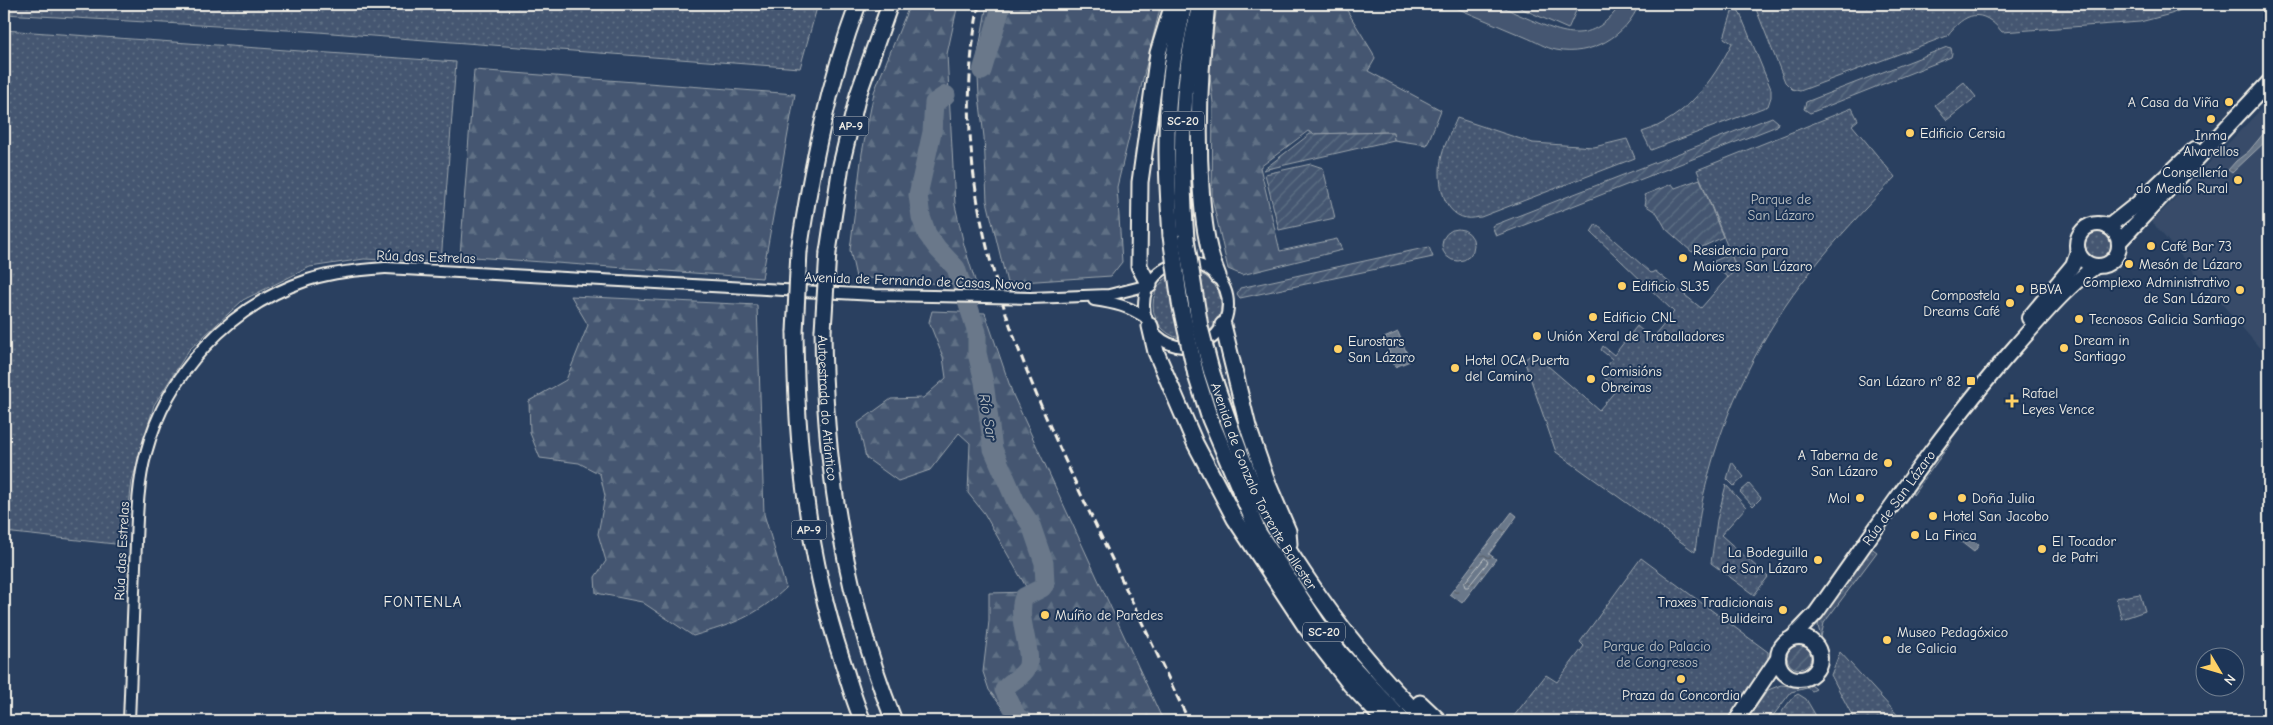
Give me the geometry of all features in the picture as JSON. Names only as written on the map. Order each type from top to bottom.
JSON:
[{"type":"highway","name":"Autoestrada do Atlántico","points":[[858,4],[831,85],[809,183],[799,251],[794,332],[795,392],[808,524],[831,626],[863,721]]},
{"type":"highway","name":"Autoestrada do Atlántico","points":[[890,4],[858,95],[841,166],[828,252],[823,330],[824,407],[834,500],[843,554],[882,693],[894,721]]},
{"type":"highway","points":[[1149,284],[1139,266],[1140,182],[1158,53],[1173,4]]},
{"type":"highway","name":"Avenida de Gonzalo Torrente Ballester","points":[[1184,4],[1172,68],[1167,122],[1166,171],[1178,237],[1200,327],[1228,423],[1253,486],[1289,550],[1351,642],[1394,691],[1425,721]]},
{"type":"highway","name":"Avenida de Gonzalo Torrente Ballester","points":[[1200,4],[1186,79],[1178,237],[1180,303],[1196,375],[1210,419],[1258,532],[1317,623],[1341,654],[1403,721]]},
{"type":"highway","points":[[1207,4],[1201,64],[1198,145],[1203,216],[1209,254],[1218,276]]},
{"type":"highway","points":[[1148,322],[1156,352],[1195,443],[1235,519],[1267,566]]},
{"type":"highway","points":[[1223,325],[1248,427],[1267,482],[1288,532],[1289,550]]},
{"type":"highway","points":[[1258,532],[1267,566]]},
{"type":"highway","name":"SC-20","points":[[1267,566],[1306,628],[1350,684],[1385,721]]},
{"type":"highway","name":"SC-20","points":[[1394,691],[1406,690],[1439,721]]},
{"type":"highway","points":[[882,693],[897,706],[904,721]]},
{"type":"main road","points":[[2119,242],[2269,82]]},
{"type":"main road","points":[[2108,227],[2137,204],[2204,140],[2247,105]]},
{"type":"main road","points":[[2100,224],[2108,227],[2117,236],[2119,242],[2118,252],[2112,260],[2104,265],[2096,266],[2084,261],[2078,251],[2078,238],[2086,228],[2100,224]]},
{"type":"main road","name":"Rúa de San Lázaro","points":[[1793,638],[1816,613],[1983,384],[2008,344],[2073,265],[2078,251]]},
{"type":"main road","name":"Rúa de San Lázaro","points":[[1983,384],[2042,317],[2082,276],[2096,266]]},
{"type":"main road","points":[[1756,695],[1776,681],[1789,677],[1805,679],[1816,671],[1820,652],[1814,642],[1813,626],[1816,613]]},
{"type":"main road","points":[[1736,721],[1756,695],[1778,660],[1781,646],[1793,638],[1802,637],[1814,642]]},
{"type":"main road","points":[[1778,660],[1783,672],[1789,677]]},
{"type":"street","name":"Avenida de Fernando de Casas Novoa","points":[[760,288],[875,295],[1076,298],[1120,293],[1149,284],[1166,267],[1179,263],[1200,265],[1218,276]]},
{"type":"street","name":"Rúa das Estrelas","points":[[129,721],[139,496],[146,453],[165,403],[186,369],[200,350],[256,302],[284,288],[320,276],[386,268],[760,288]]},
{"type":"street","points":[[1218,276],[1227,294],[1228,305],[1223,325]]},
{"type":"street","points":[[1148,322],[1144,298],[1149,284]]},
{"type":"street","name":"Avenida de Fernando de Casas Novoa","points":[[1076,298],[1122,304],[1148,322],[1158,336],[1168,343],[1180,346],[1193,346],[1205,342],[1215,335],[1223,325]]},
{"type":"shaded area","name":"Complexo Administrativo de San Lázaro","points":[[2269,101],[2269,359],[2152,222]]},
{"type":"green space","points":[[1483,3],[1502,6],[1545,26],[1572,33],[1597,28],[1609,19],[1621,4],[1639,4],[1626,26],[1606,42],[1582,50],[1569,51],[1548,48],[1447,4]]},
{"type":"green space","points":[[4,4],[818,4],[800,68],[305,31],[4,14]]},
{"type":"green space","points":[[910,4],[958,4],[947,54],[955,205],[964,245],[977,287],[856,277],[850,250],[862,153],[874,92]]},
{"type":"green space","points":[[987,4],[1161,4],[1117,187],[1122,262],[1111,276],[1007,283],[987,201],[984,137],[979,96],[977,60]]},
{"type":"green space","points":[[1217,4],[1343,4],[1373,53],[1375,59],[1368,71],[1441,110],[1427,145],[1394,140],[1392,132],[1314,134],[1308,131],[1260,167],[1280,251],[1337,239],[1342,250],[1242,275],[1228,269],[1212,198],[1213,103],[1209,68]]},
{"type":"green space","points":[[1511,4],[1579,4],[1568,29]]},
{"type":"green space","points":[[1754,4],[2194,4],[2171,14],[2140,22],[2002,32],[1988,19],[1974,16],[1960,22],[1947,36],[1800,91],[1792,89],[1785,82]]},
{"type":"green space","points":[[1733,9],[1739,11],[1771,89],[1768,106],[1651,150],[1642,132],[1672,118],[1696,97],[1707,84],[1732,43],[1724,38]]},
{"type":"green space","points":[[4,30],[456,62],[441,262],[364,259],[310,267],[243,300],[189,350],[154,405],[132,481],[124,545],[4,532]]},
{"type":"green space","points":[[1947,47],[1951,48],[1951,57],[1810,113],[1804,109],[1806,102]]},
{"type":"green space","points":[[474,70],[795,94],[762,278],[460,256]]},
{"type":"green space","points":[[1964,82],[1976,97],[1947,120],[1935,105]]},
{"type":"green space","name":"Parque de San Lázaro","points":[[1852,108],[1858,120],[1852,125],[1895,177],[1841,235],[1811,271],[1776,319],[1761,345],[1734,400],[1714,456],[1702,502],[1695,552],[1556,452],[1524,360],[1533,353],[1599,410],[1617,389],[1604,377],[1611,371],[1607,367],[1612,359],[1601,350],[1603,346],[1614,355],[1637,326],[1652,339],[1674,312],[1591,232],[1596,224],[1651,273],[1655,271],[1701,308],[1736,268],[1697,170]]},
{"type":"green space","points":[[1772,117],[1778,122],[1777,126],[1496,236],[1492,226]]},
{"type":"green space","points":[[1457,118],[1533,143],[1594,147],[1627,139],[1635,158],[1481,217],[1466,218],[1457,215],[1446,201],[1442,192],[1440,173],[1442,155]]},
{"type":"green space","points":[[1393,132],[1394,140],[1263,170],[1310,134]]},
{"type":"green space","points":[[1311,164],[1323,168],[1335,218],[1279,230],[1265,174]]},
{"type":"green space","points":[[1700,179],[1723,237],[1692,252],[1666,229],[1657,213],[1645,205],[1644,195],[1672,184],[1675,188]]},
{"type":"green space","points":[[1458,229],[1464,230],[1469,234],[1473,239],[1473,251],[1469,256],[1464,260],[1458,261],[1452,260],[1447,256],[1443,251],[1442,245],[1443,239],[1447,234],[1452,230]]},
{"type":"green space","points":[[2098,232],[2107,236],[2111,245],[2107,254],[2098,258],[2089,254],[2085,245],[2089,236]]},
{"type":"green space","points":[[1429,247],[1433,257],[1240,298],[1237,294],[1240,288]]},
{"type":"green space","points":[[1731,254],[1736,268],[1728,278],[1716,267],[1714,261]]},
{"type":"green space","points":[[1187,271],[1200,274],[1211,281],[1218,292],[1221,305],[1218,318],[1211,329],[1200,336],[1187,339],[1174,336],[1163,329],[1156,318],[1153,305],[1156,292],[1163,281],[1174,274]]},
{"type":"green space","points":[[571,296],[757,305],[764,514],[786,588],[753,613],[720,628],[693,636],[642,602],[596,593],[595,577],[606,561],[598,534],[605,496],[600,474],[579,463],[540,458],[530,433],[529,401],[566,380],[588,325]]},
{"type":"green space","points":[[932,311],[985,313],[1013,395],[1160,714],[1165,721],[1012,721],[989,690],[983,672],[989,621],[989,593],[1029,592],[984,513],[968,493],[970,443],[959,433],[930,470],[898,481],[866,458],[858,423],[891,399],[923,398],[946,378],[943,357],[929,322]]},
{"type":"green space","points":[[1949,438],[1952,441],[1913,495],[1912,490]]},
{"type":"green space","points":[[1732,462],[1744,477],[1734,486],[1727,479]]},
{"type":"green space","points":[[1749,484],[1761,498],[1753,506],[1740,492]]},
{"type":"green space","points":[[1726,485],[1746,507],[1721,535],[1768,577],[1754,595],[1711,563],[1717,520]]},
{"type":"green space","points":[[1870,547],[1877,552],[1824,623],[1821,637],[1818,626],[1820,617]]},
{"type":"green space","name":"Parque do Palacio de Congresos","points":[[1641,558],[1768,652],[1768,666],[1726,721],[1510,721],[1546,675],[1557,682],[1584,646],[1580,642]]},
{"type":"green space","points":[[2140,594],[2145,611],[2122,619],[2116,598]]},
{"type":"green space","points":[[1799,645],[1804,646],[1810,652],[1810,662],[1804,668],[1799,669],[1794,668],[1788,662],[1787,657],[1788,652],[1794,646]]},
{"type":"green space","points":[[1840,652],[1903,721],[1855,721],[1831,675]]},
{"type":"green space","points":[[1781,685],[1800,687],[1811,685],[1816,689],[1812,691],[1807,688],[1791,692],[1769,721],[1746,721],[1768,690]]},
{"type":"green space","points":[[1798,694],[1806,699],[1819,721],[1775,721],[1793,697]]},
{"type":"water","points":[[2263,134],[2268,139],[2232,173],[2228,170],[2249,151]]},
{"type":"water","points":[[1398,332],[1410,361],[1395,367],[1384,338]]},
{"type":"water","points":[[1512,512],[1517,516],[1489,554],[1496,559],[1462,603],[1450,594]]},
{"type":"water","points":[[1961,532],[1979,545],[1974,552],[1956,538]]},
{"type":"waterway","name":"Río Sar","points":[[982,71],[1002,4]]},
{"type":"waterway","name":"Río Sar","points":[[946,95],[934,103],[932,132],[918,195],[921,217],[927,234],[956,268],[977,332],[977,353],[984,382],[993,449],[1016,502],[1031,525],[1044,563],[1045,584],[1042,588],[1024,597],[1022,605],[1029,661],[1027,668],[1004,690],[1017,717],[1024,721]]},
{"type":"railway","points":[[979,4],[970,74],[971,142],[979,209],[994,274],[1015,339],[1067,465],[1189,721]]},
{"type":"place","name":"A Casa da Viña","points":[[2229,102]]},
{"type":"place","name":"Inma Alvarellos","points":[[2211,119]]},
{"type":"place","name":"Edificio Cersia","points":[[1910,133]]},
{"type":"place","name":"Consellería do Medio Rural","points":[[2238,180]]},
{"type":"place","name":"Café Bar 73","points":[[2151,246]]},
{"type":"place","name":"Residencia para Maiores San Lázaro","points":[[1683,258]]},
{"type":"place","name":"Mesón de Lázaro","points":[[2129,264]]},
{"type":"place","name":"Edificio SL35","points":[[1622,286]]},
{"type":"place","name":"BBVA","points":[[2020,289]]},
{"type":"place","name":"Complexo Administrativo de San Lázaro","points":[[2240,290]]},
{"type":"place","name":"Compostela Dreams Café","points":[[2010,303]]},
{"type":"place","name":"Edificio CNL","points":[[1593,317]]},
{"type":"place","name":"Tecnosos Galicia Santiago","points":[[2079,319]]},
{"type":"place","name":"Unión Xeral de Traballadores","points":[[1537,336]]},
{"type":"place","name":"Dream in Santiago","points":[[2064,348]]},
{"type":"place","name":"Eurostars San Lázaro","points":[[1338,349]]},
{"type":"place","name":"Hotel OCA Puerta del Camino","points":[[1455,368]]},
{"type":"place","name":"Comisións Obreiras","points":[[1591,379]]},
{"type":"place","name":"San Lázaro nº 82","points":[[1971,381]]},
{"type":"place","name":"Rafael Leyes Vence","points":[[2012,401]]},
{"type":"place","name":"A Taberna de San Lázaro","points":[[1888,463]]},
{"type":"place","name":"Mol","points":[[1860,498]]},
{"type":"place","name":"Doña Julia","points":[[1962,498]]},
{"type":"place","name":"Hotel San Jacobo","points":[[1933,516]]},
{"type":"place","name":"La Finca","points":[[1915,535]]},
{"type":"place","name":"El Tocador de Patri","points":[[2042,549]]},
{"type":"place","name":"La Bodeguilla de San Lázaro","points":[[1818,560]]},
{"type":"place","name":"Traxes Tradicionais Bulideira","points":[[1783,610]]},
{"type":"place","name":"Muíño de Paredes","points":[[1045,615]]},
{"type":"place","name":"Museo Pedagóxico de Galicia","points":[[1887,640]]},
{"type":"place","name":"Praza da Concordia","points":[[1681,679]]},
{"type":"district","name":"FONTENLA","points":[[423,602]]}]
